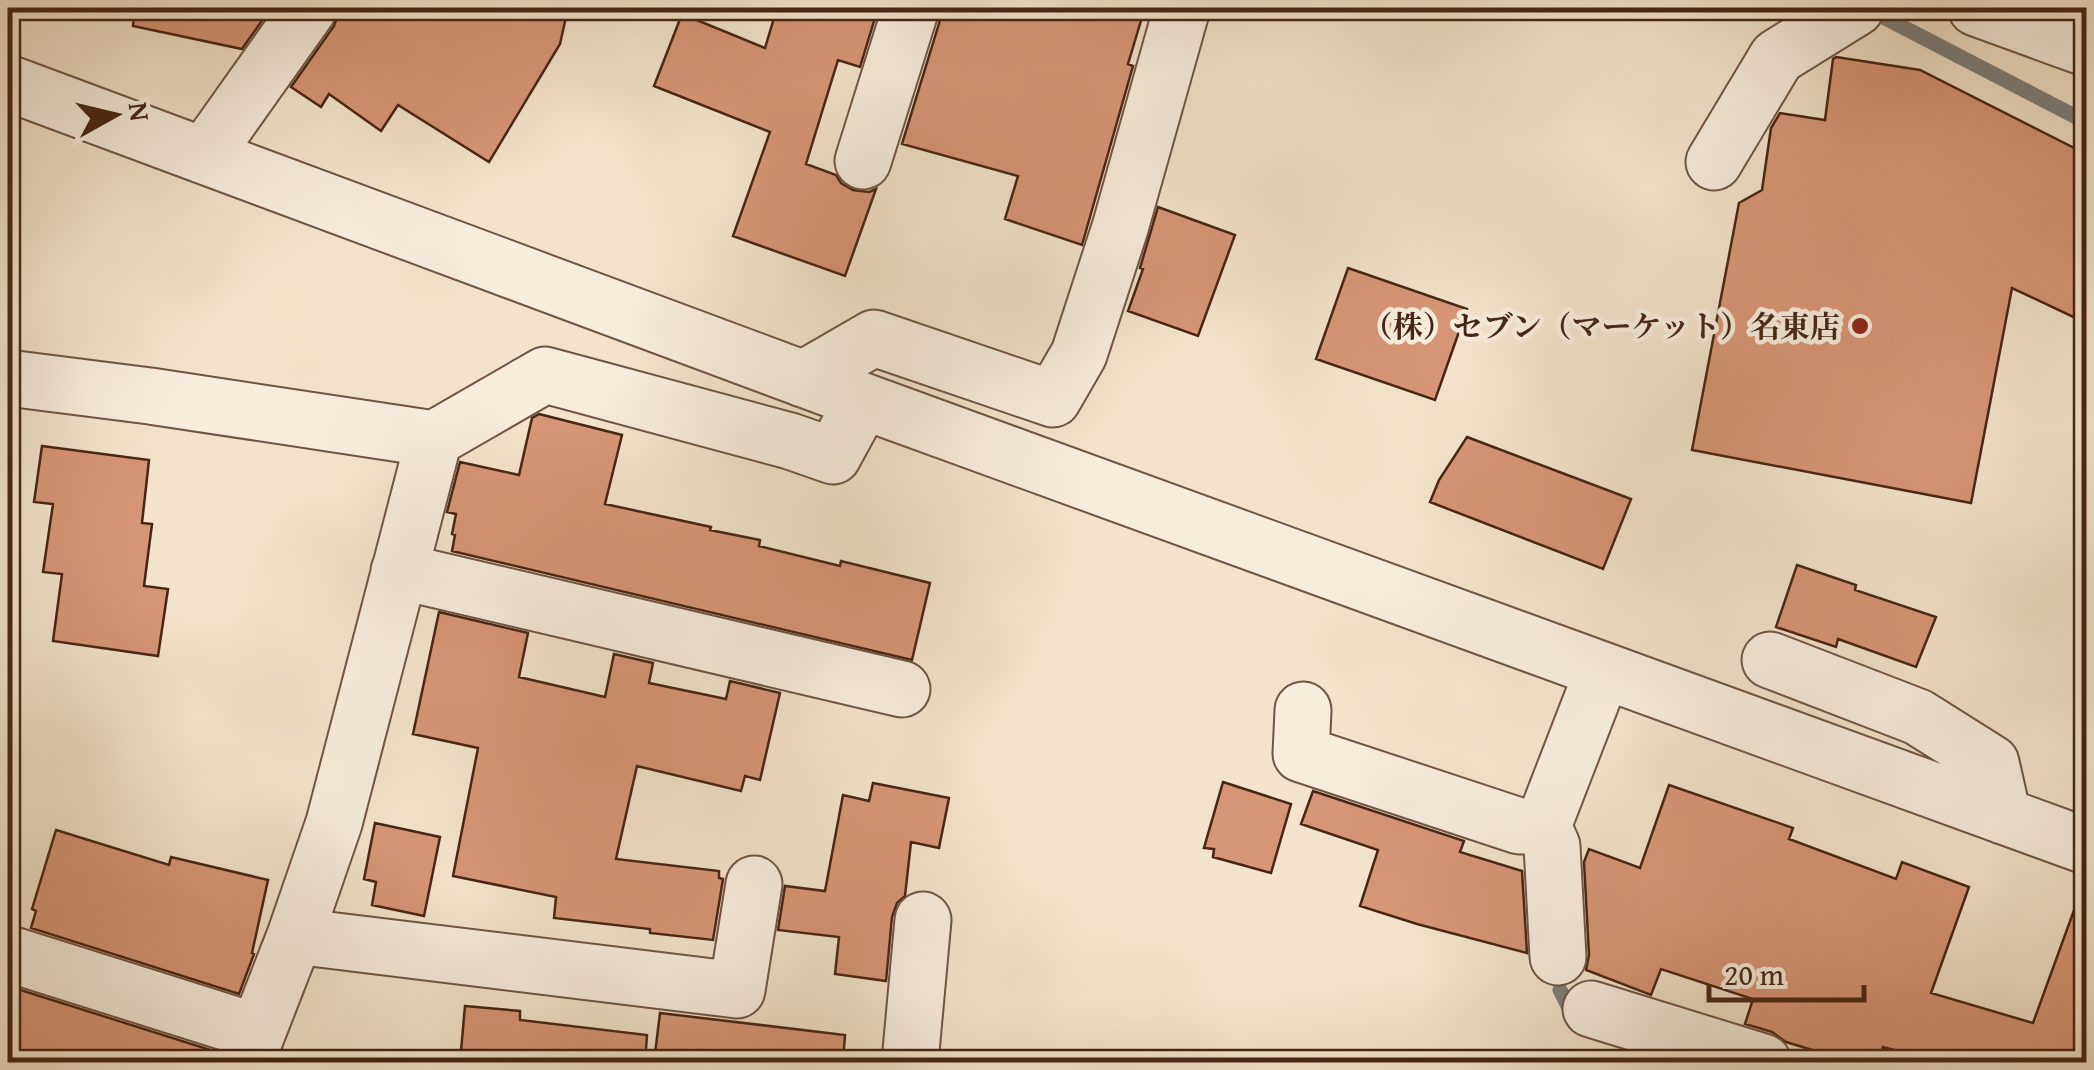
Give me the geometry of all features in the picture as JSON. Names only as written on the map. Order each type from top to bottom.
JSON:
[{"type":"street","points":[[204,156],[309,8]]},
{"type":"street","points":[[863,161],[911,8]]},
{"type":"street","points":[[803,379],[874,338],[1053,399],[1085,336],[1182,8]]},
{"type":"street","points":[[1976,8],[2086,48]]},
{"type":"street","points":[[1714,162],[1777,57],[1841,16]]},
{"type":"street","points":[[8,83],[803,379],[2086,846]]},
{"type":"street","points":[[8,378],[434,439],[544,374],[833,456],[863,401]]},
{"type":"street","points":[[16,956],[252,1047],[334,823],[434,439]]},
{"type":"street","points":[[399,572],[902,689]]},
{"type":"street","points":[[1770,660],[1918,716],[1991,764],[2002,816]]},
{"type":"street","points":[[1558,957],[1552,846],[1543,826],[1602,670]]},
{"type":"street","points":[[1303,710],[1301,754],[1519,826],[1543,826]]},
{"type":"street","points":[[295,936],[737,990],[754,884]]},
{"type":"street","points":[[910,1062],[923,920]]},
{"type":"street","points":[[1591,1009],[1763,1062]]},
{"type":"building","points":[[135,8],[271,8],[242,49],[133,26]]},
{"type":"building","points":[[340,8],[568,8],[560,44],[489,162],[398,105],[381,131],[329,94],[321,107],[291,87],[334,26]]},
{"type":"building","points":[[777,8],[878,8],[860,67],[838,60],[806,164],[836,175],[853,190],[876,189],[845,276],[733,236],[770,132],[654,86],[682,14],[765,48]]},
{"type":"building","points":[[941,8],[1120,8],[1143,14],[1128,64],[1133,66],[1082,245],[1005,219],[1018,176],[902,144]]},
{"type":"building","name":"（株）セブン（マーケット）名東店","points":[[1836,57],[1920,70],[2086,154],[2086,323],[2012,288],[1971,503],[1692,450],[1739,203],[1762,190],[1771,128],[1780,113],[1825,120]]},
{"type":"building","points":[[1158,207],[1235,235],[1198,336],[1128,311]]},
{"type":"building","points":[[1348,268],[1467,309],[1435,400],[1316,359]]},
{"type":"building","points":[[539,414],[622,435],[605,504],[711,527],[710,530],[760,540],[759,546],[840,566],[841,561],[930,583],[912,660],[452,551],[456,514],[447,512],[460,462],[519,475],[532,418]]},
{"type":"building","points":[[1467,437],[1631,499],[1603,569],[1430,502],[1439,480]]},
{"type":"building","points":[[42,446],[149,460],[142,523],[152,524],[144,586],[168,589],[158,656],[53,641],[62,574],[43,572],[53,504],[34,502]]},
{"type":"building","points":[[1797,565],[1856,585],[1855,590],[1936,617],[1916,667],[1838,639],[1836,647],[1776,627]]},
{"type":"building","points":[[439,612],[528,633],[519,677],[605,697],[614,654],[653,663],[649,683],[726,699],[730,681],[780,693],[760,780],[745,776],[741,791],[637,766],[616,859],[719,871],[719,878],[723,879],[713,940],[554,918],[556,897],[453,876],[478,748],[413,734]]},
{"type":"building","points":[[1223,782],[1291,804],[1271,873],[1213,857],[1214,849],[1204,848]]},
{"type":"building","points":[[873,783],[949,798],[939,848],[911,842],[905,896],[897,903],[892,917],[886,981],[835,974],[839,937],[778,930],[785,886],[825,891],[843,795],[869,801]]},
{"type":"building","points":[[1669,785],[1793,828],[1789,839],[1896,879],[1902,862],[1969,887],[1931,993],[2033,1023],[2081,891],[2086,892],[2086,1062],[1940,1062],[1883,1047],[1878,1062],[1852,1062],[1786,1042],[1772,1032],[1745,1024],[1753,999],[1661,969],[1651,995],[1586,970],[1589,955],[1584,862],[1589,849],[1640,868]]},
{"type":"building","points":[[1313,791],[1464,841],[1460,852],[1522,871],[1527,953],[1360,906],[1378,850],[1301,824]]},
{"type":"building","points":[[375,823],[440,837],[424,916],[372,905],[376,882],[364,879]]},
{"type":"building","points":[[56,830],[169,865],[171,857],[268,880],[254,954],[239,994],[31,928],[36,911],[32,909]]},
{"type":"building","points":[[11,987],[217,1052],[215,1062],[26,1062],[8,1056]]},
{"type":"building","points":[[465,1006],[520,1011],[520,1020],[647,1035],[645,1062],[460,1062]]},
{"type":"building","points":[[660,1013],[845,1035],[843,1062],[654,1062]]},
{"type":"waterway","points":[[1866,8],[2086,122]]},
{"type":"waterway","points":[[1560,990],[1573,1016]]},
{"type":"place","name":"（株）セブン（マーケット）名東店","points":[[1860,326]]}]
